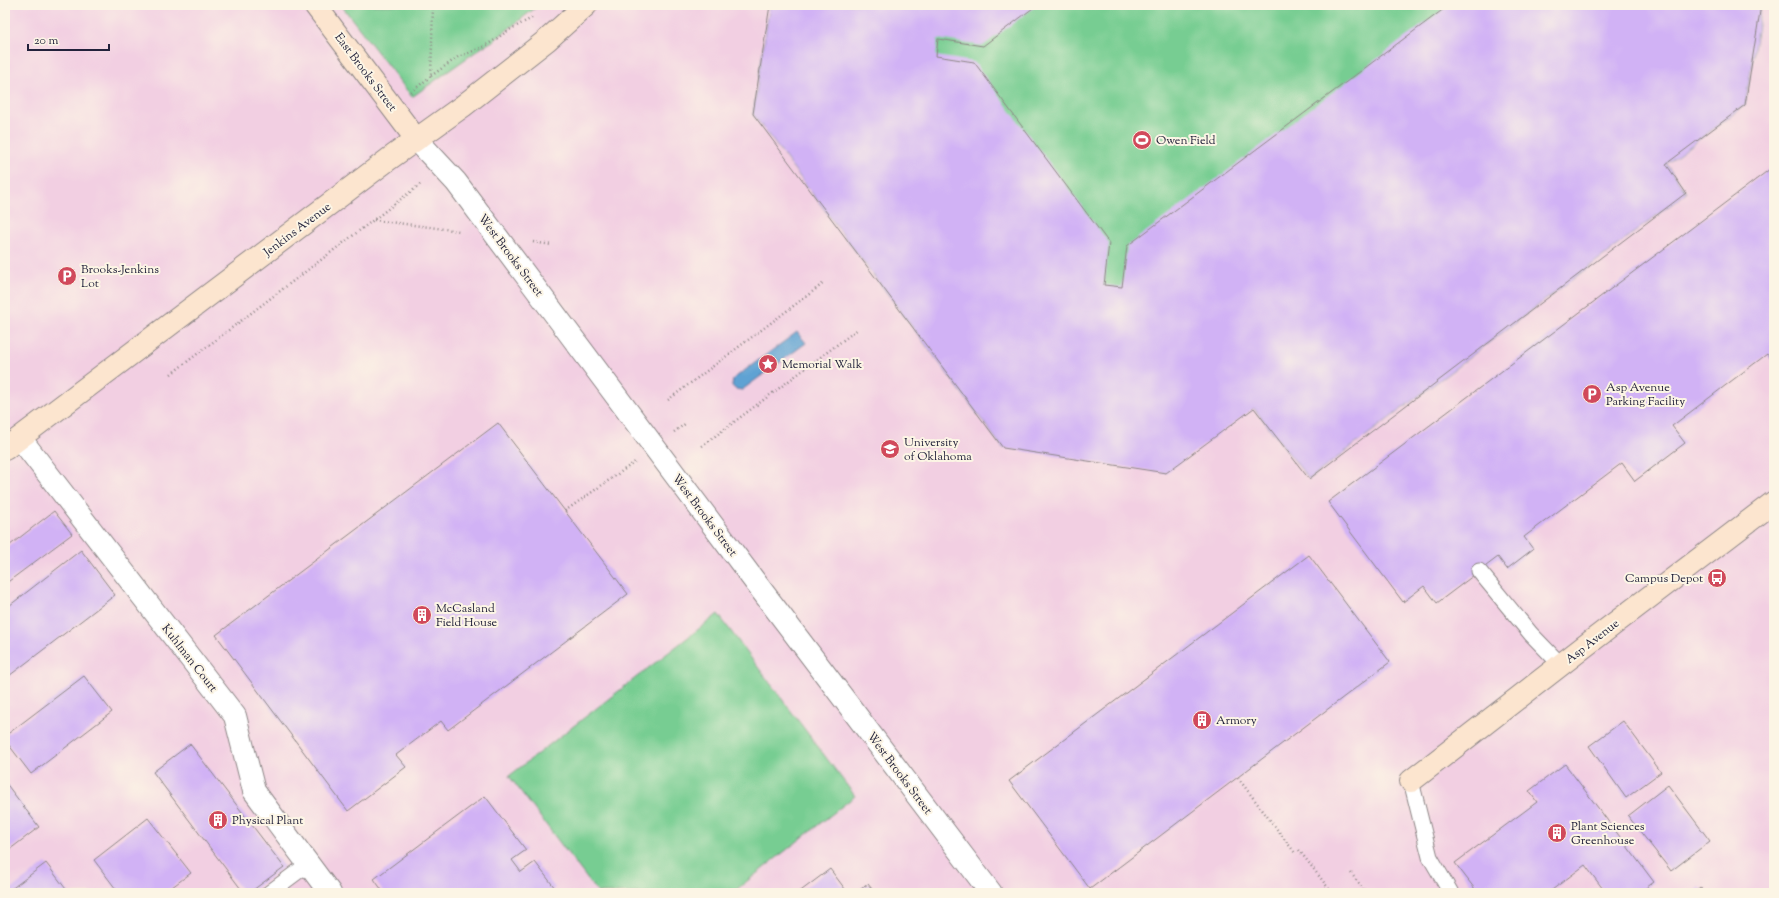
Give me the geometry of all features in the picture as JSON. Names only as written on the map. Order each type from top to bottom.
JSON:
[{"type":"street","name":"East Brooks Street","points":[[315,5],[416,139]]},
{"type":"street","name":"Jenkins Avenue","points":[[12,444],[416,139],[463,106],[547,40],[586,5]]},
{"type":"street","name":"West Brooks Street","points":[[416,139],[456,182],[991,893]]},
{"type":"street","name":"Kuhlman Court","points":[[12,444],[234,716],[254,791],[330,893]]},
{"type":"street","name":"Asp Avenue","points":[[1411,781],[1774,502]]},
{"type":"lane","points":[[1479,571],[1531,634],[1560,665]]},
{"type":"lane","points":[[1411,781],[1430,857],[1451,893]]},
{"type":"lane","points":[[269,893],[308,864]]},
{"type":"path","points":[[431,76],[433,5]]},
{"type":"path","points":[[392,107],[458,57],[481,48],[509,30],[532,18],[548,5]]},
{"type":"path","points":[[171,374],[443,168]]},
{"type":"path","points":[[668,400],[824,283]]},
{"type":"path","points":[[702,446],[858,329]]},
{"type":"path","points":[[565,511],[685,424]]},
{"type":"path","points":[[1238,778],[1295,853]]},
{"type":"path","points":[[1299,850],[1329,889]]},
{"type":"path","points":[[1351,873],[1366,893]]},
{"type":"shaded area","name":"University of Oklahoma","points":[[5,5],[1774,5],[1774,893],[5,893]]},
{"type":"green space","points":[[341,5],[539,5],[493,41],[412,97]]},
{"type":"green space","points":[[770,5],[1761,5],[1745,105],[1666,164],[1686,193],[1309,479],[1254,408],[1003,448],[753,114]]},
{"type":"green space","points":[[718,614],[855,796],[732,893],[598,893],[509,776]]},
{"type":"water","points":[[797,332],[806,343],[742,390],[735,389],[732,386],[733,379]]},
{"type":"building","points":[[770,5],[1037,5],[983,46],[938,39],[936,56],[974,62],[1109,243],[1104,285],[1122,287],[1127,246],[1449,5],[1761,5],[1745,105],[1666,164],[1686,193],[1309,479],[1254,408],[1166,473],[1003,448],[753,114]]},
{"type":"building","name":"Asp Avenue Parking Facility","points":[[1774,166],[1774,363],[1767,354],[1672,426],[1685,443],[1635,481],[1622,463],[1524,537],[1533,549],[1507,569],[1498,557],[1437,603],[1424,586],[1403,602],[1328,502]]},
{"type":"building","name":"McCasland Field House","points":[[498,423],[628,594],[448,730],[441,721],[396,755],[406,767],[348,811],[216,635]]},
{"type":"building","points":[[54,511],[72,534],[5,584],[5,549]]},
{"type":"building","points":[[81,550],[115,595],[5,679],[5,609]]},
{"type":"building","name":"Armory","points":[[1309,555],[1390,662],[1090,889],[1009,781]]},
{"type":"building","points":[[84,676],[112,712],[31,774],[5,740],[5,736]]},
{"type":"building","name":"Plant Sciences Greenhouse","points":[[1623,721],[1661,772],[1626,798],[1589,746]]},
{"type":"building","name":"Physical Plant","points":[[190,744],[284,867],[249,893],[244,893],[153,772]]},
{"type":"building","name":"Plant Sciences Greenhouse","points":[[1565,764],[1654,882],[1639,893],[1606,893],[1585,865],[1548,893],[1478,893],[1455,863],[1537,802],[1529,791]]},
{"type":"building","points":[[5,782],[39,827],[5,853]]},
{"type":"building","points":[[1668,785],[1710,841],[1671,871],[1628,816]]},
{"type":"building","points":[[485,796],[526,850],[512,860],[521,872],[535,862],[555,888],[548,893],[384,893],[374,879]]},
{"type":"building","points":[[148,818],[191,873],[164,893],[119,893],[94,860]]},
{"type":"building","points":[[46,863],[69,893],[6,893]]},
{"type":"building","points":[[830,869],[848,893],[798,893]]},
{"type":"building","points":[[868,884],[875,893],[855,893]]},
{"type":"building","points":[[1700,887],[1705,893],[1693,893]]},
{"type":"place","name":"Owen Field","points":[[1142,140]]},
{"type":"place","name":"Brooks-Jenkins Lot","points":[[67,276]]},
{"type":"place","name":"Memorial Walk","points":[[768,364]]},
{"type":"place","name":"Asp Avenue Parking Facility","points":[[1592,394]]},
{"type":"place","name":"University of Oklahoma","points":[[890,449]]},
{"type":"place","name":"Campus Depot","points":[[1717,578]]},
{"type":"place","name":"McCasland Field House","points":[[422,615]]},
{"type":"place","name":"Armory","points":[[1202,720]]},
{"type":"place","name":"Physical Plant","points":[[218,820]]},
{"type":"place","name":"Plant Sciences Greenhouse","points":[[1557,833]]}]
